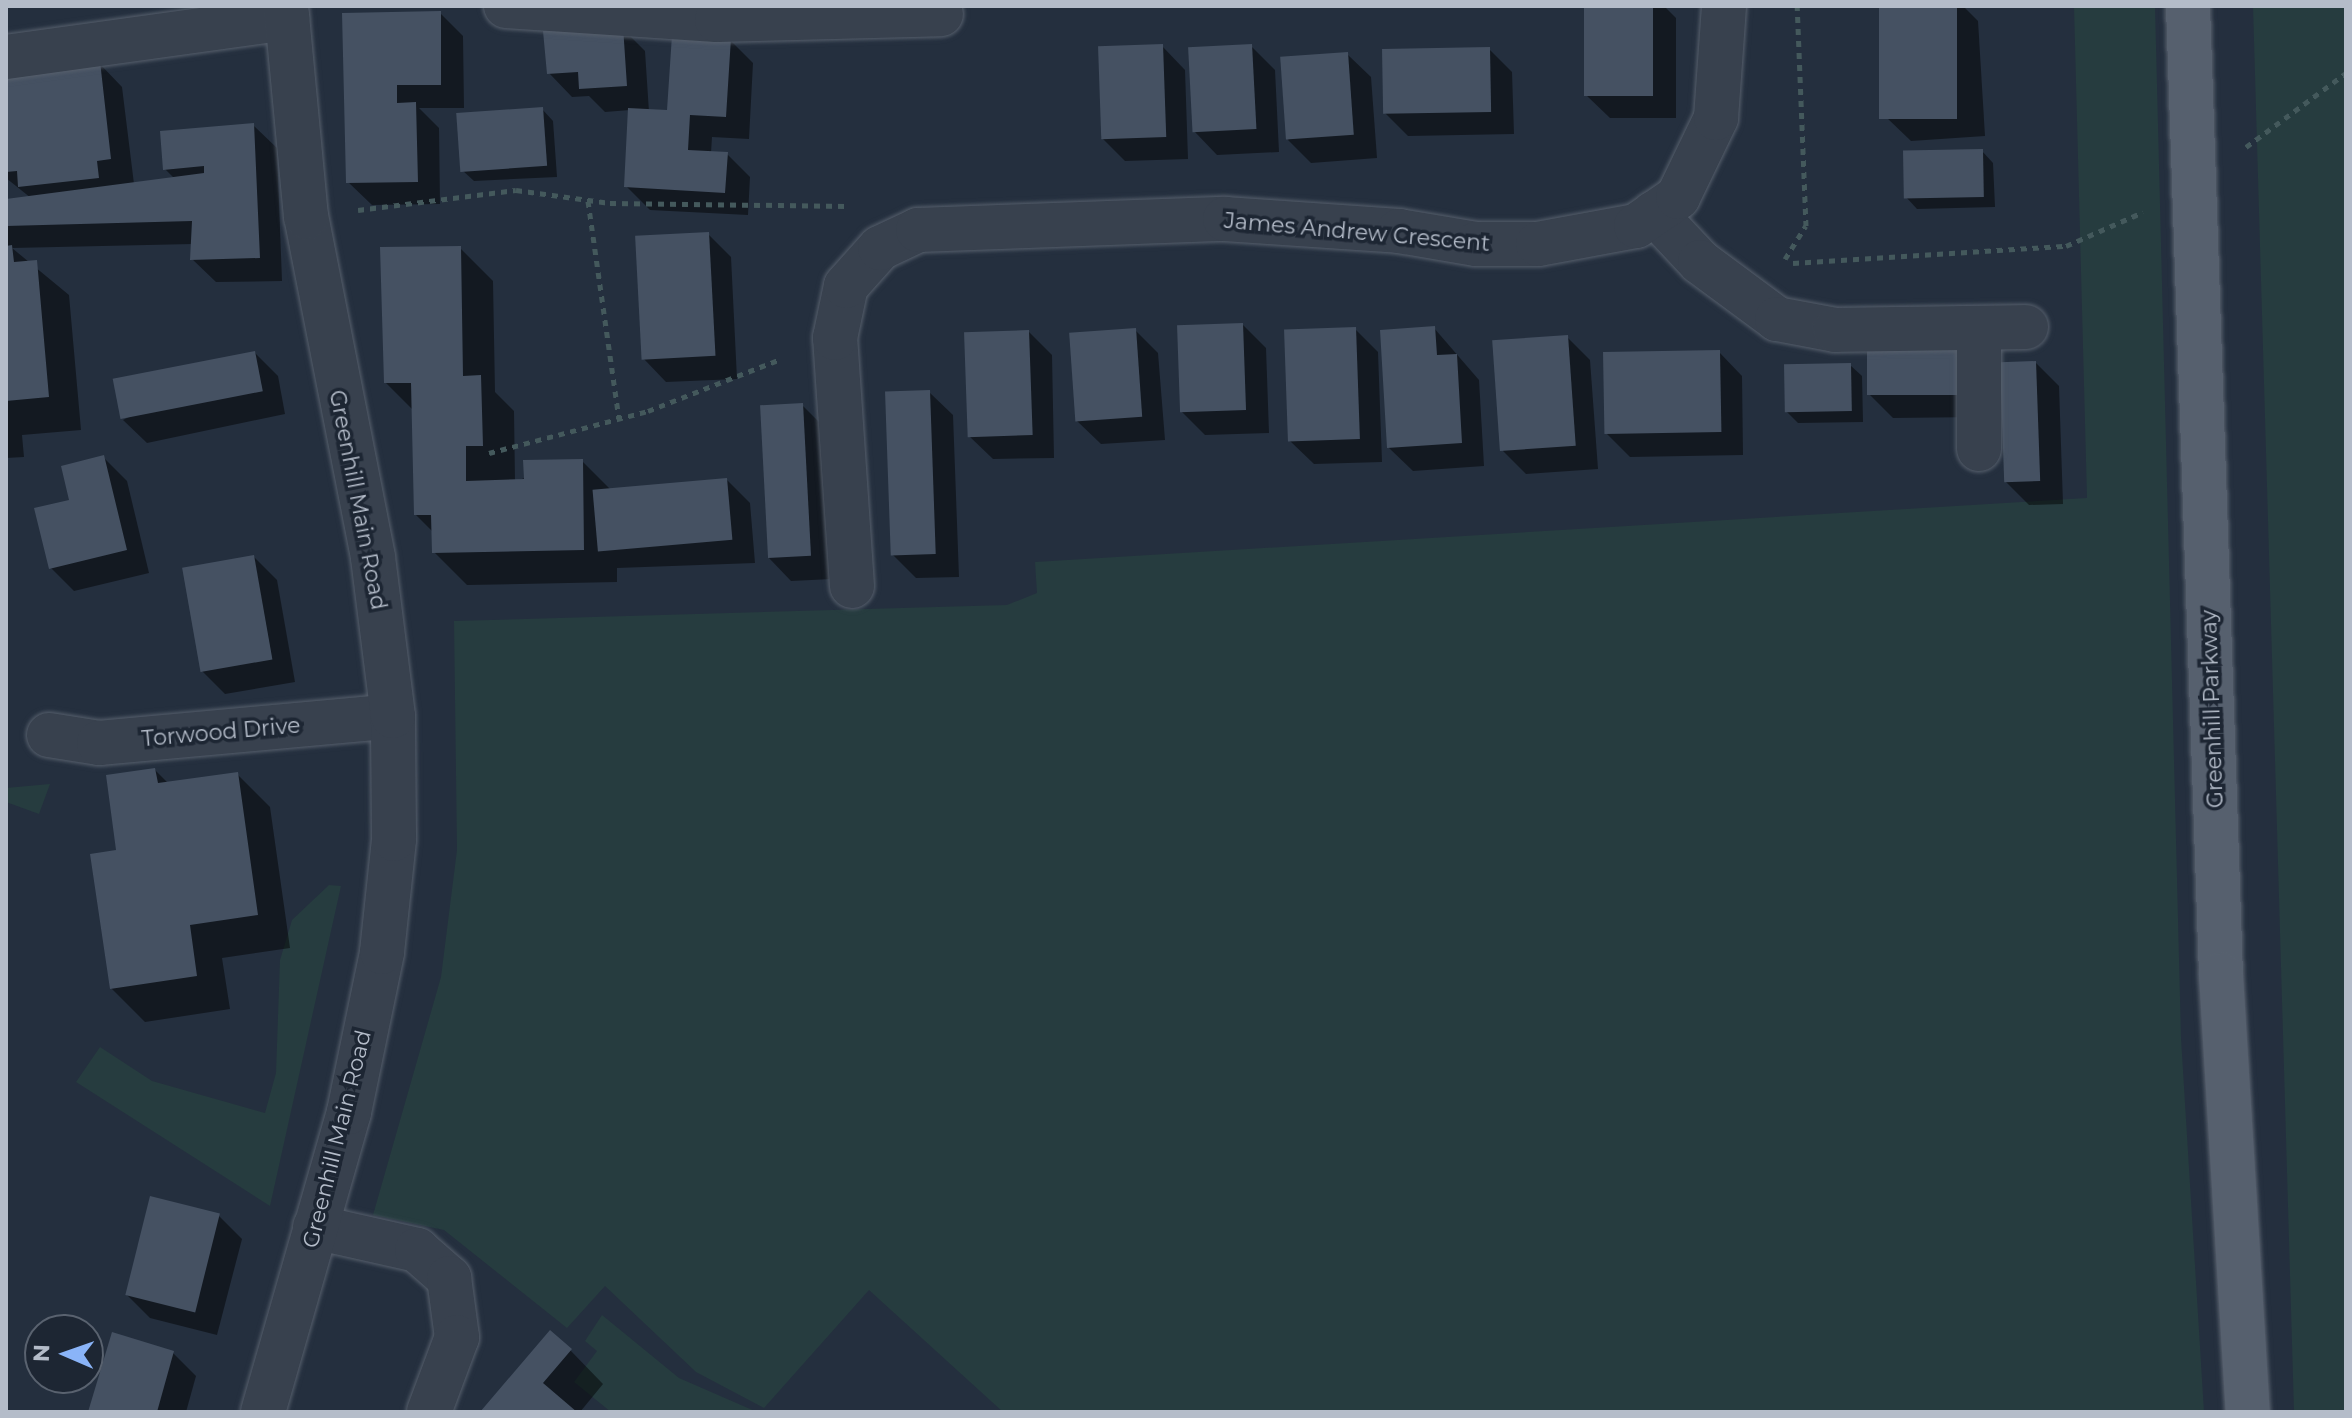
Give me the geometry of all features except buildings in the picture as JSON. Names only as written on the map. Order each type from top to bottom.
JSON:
[{"type":"main road","name":"Greenhill Parkway","points":[[2188,6],[2221,975],[2248,1412]]},
{"type":"street","points":[[506,6],[686,20],[941,14]]},
{"type":"street","name":"James Andrew Crescent","points":[[835,338],[846,286],[880,248],[918,230],[1225,219],[1538,244],[1636,226],[1678,197],[1716,118],[1724,6]]},
{"type":"street","points":[[6,57],[287,12]]},
{"type":"street","name":"Greenhill Main Road","points":[[263,1412],[349,1112],[382,952],[394,839],[393,716],[373,557],[306,217],[287,12]]},
{"type":"street","points":[[1654,213],[1700,262],[1777,319],[1835,330],[2026,327]]},
{"type":"street","points":[[1979,328],[1979,449]]},
{"type":"street","points":[[835,338],[852,586]]},
{"type":"street","name":"Torwood Drive","points":[[49,735],[99,743],[393,716]]},
{"type":"street","points":[[315,1227],[417,1250],[449,1278],[457,1337],[429,1412]]},
{"type":"path","points":[[1782,263],[1806,226],[1797,6]]},
{"type":"path","points":[[1700,262],[1782,263],[2066,246],[2194,186],[2346,73]]},
{"type":"path","points":[[306,217],[516,190],[588,201],[866,206],[918,230]]},
{"type":"path","points":[[588,201],[619,419]]},
{"type":"path","points":[[489,453],[619,419],[835,338]]},
{"type":"green space","points":[[2074,6],[2155,6],[2181,1038],[2204,1412],[1003,1412],[869,1290],[764,1408],[696,1372],[605,1286],[567,1328],[444,1230],[373,1215],[441,977],[457,850],[454,621],[1007,605],[1037,593],[1035,562],[2087,498]]},
{"type":"green space","points":[[2253,6],[2346,6],[2346,1412],[2294,1412]]},
{"type":"green space","points":[[50,784],[39,814],[6,802],[6,788]]},
{"type":"green space","points":[[329,885],[341,886],[270,1206],[76,1082],[100,1047],[152,1081],[265,1113],[276,1073],[280,960],[292,920]]},
{"type":"green space","points":[[602,1315],[679,1378],[757,1412],[611,1412],[574,1382],[597,1351],[585,1341]]}]
